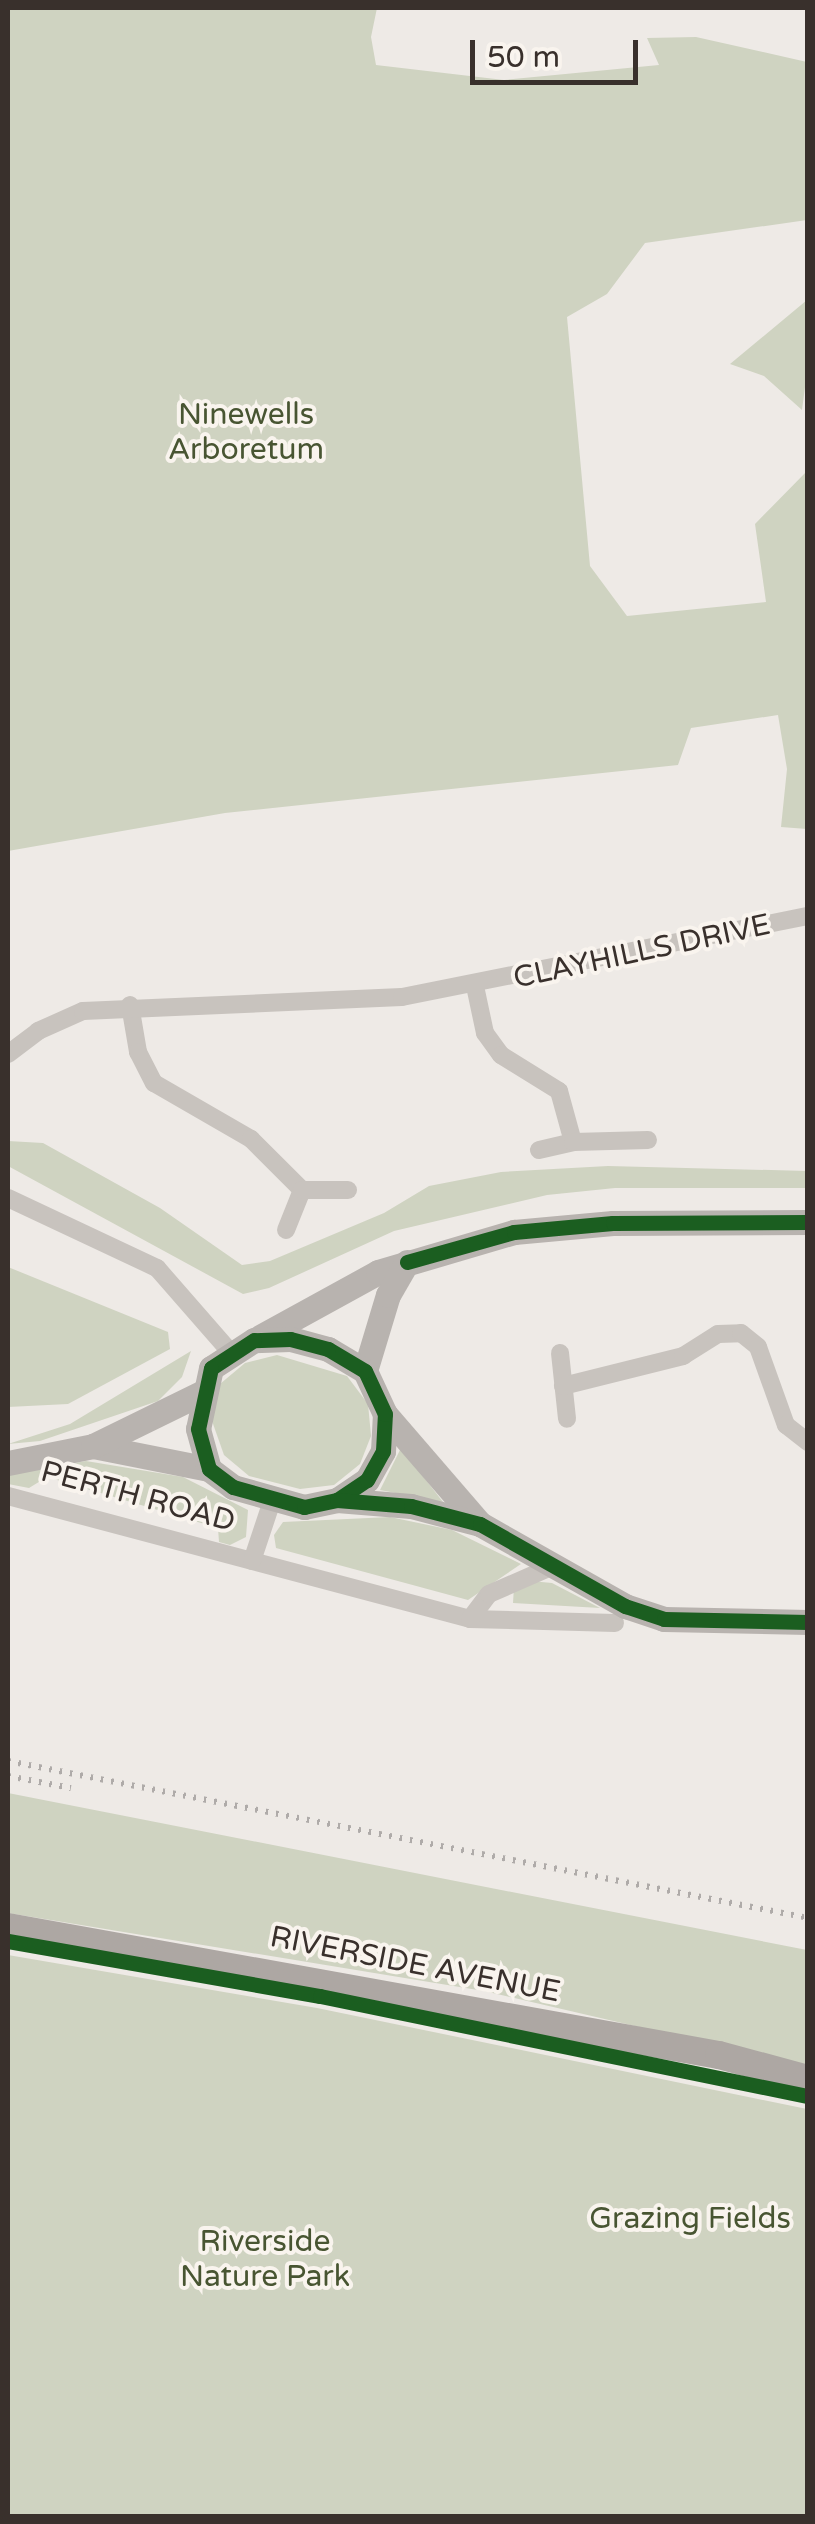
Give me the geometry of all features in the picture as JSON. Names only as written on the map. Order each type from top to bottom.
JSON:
[{"type":"main road","name":"RIVERSIDE AVENUE","points":[[8,1927],[700,2051],[808,2078]]},
{"type":"street","name":"CLAYHILLS DRIVE","points":[[8,1054],[38,1031],[83,1012],[130,1005],[296,1005],[476,986],[701,932],[808,916]]},
{"type":"street","name":"CLAYHILLS DRIVE","points":[[476,986],[485,1033],[501,1055],[559,1090],[573,1142]]},
{"type":"street","points":[[130,1005],[138,1052],[154,1083],[251,1139],[302,1190],[348,1190]]},
{"type":"street","points":[[540,1150],[573,1142],[648,1140]]},
{"type":"street","points":[[286,1230],[302,1190]]},
{"type":"street","points":[[8,1198],[156,1268],[232,1354]]},
{"type":"street","name":"PERTH ROAD","points":[[210,1469],[198,1428],[201,1394],[211,1368],[254,1340],[407,1262],[534,1230],[612,1223],[808,1222]]},
{"type":"street","points":[[254,1340],[328,1348],[366,1371],[388,1295],[407,1262]]},
{"type":"street","points":[[563,1386],[683,1356],[718,1334],[741,1333],[758,1347],[786,1425],[808,1442]]},
{"type":"street","points":[[560,1353],[567,1419]]},
{"type":"street","name":"PERTH ROAD","points":[[366,1371],[385,1414],[480,1524]]},
{"type":"street","name":"PERTH ROAD","points":[[8,1463],[93,1446],[201,1394]]},
{"type":"street","points":[[337,1500],[367,1480],[384,1451],[385,1414]]},
{"type":"street","name":"PERTH ROAD","points":[[93,1446],[210,1469],[233,1487],[272,1501],[304,1507],[337,1500],[411,1506],[480,1524],[625,1606],[664,1619],[808,1622]]},
{"type":"street","name":"PERTH ROAD","points":[[8,1496],[470,1619],[615,1623]]},
{"type":"street","name":"PERTH ROAD","points":[[252,1561],[272,1501]]},
{"type":"street","points":[[470,1619],[489,1594],[553,1566]]},
{"type":"green space","name":"Ninewells Arboretum","points":[[8,8],[377,8],[371,37],[376,65],[504,80],[659,65],[647,38],[696,37],[807,62],[807,220],[645,243],[607,294],[567,317],[590,566],[627,616],[766,602],[755,524],[807,471],[807,829],[781,827],[787,769],[778,715],[691,728],[678,765],[225,813],[8,851]]},
{"type":"green space","points":[[807,300],[807,372],[802,410],[764,376],[730,364]]},
{"type":"green space","points":[[8,1141],[43,1143],[160,1208],[242,1265],[270,1261],[384,1213],[429,1186],[501,1172],[608,1166],[807,1171],[807,1188],[615,1188],[547,1195],[394,1231],[269,1288],[243,1294],[8,1166]]},
{"type":"green space","points":[[8,1267],[168,1332],[170,1349],[68,1404],[8,1407]]},
{"type":"green space","points":[[191,1351],[182,1377],[158,1401],[40,1441],[8,1444],[70,1424]]},
{"type":"green space","points":[[277,1355],[347,1376],[368,1404],[371,1436],[360,1464],[334,1485],[300,1489],[249,1476],[224,1455],[212,1421],[220,1384],[245,1363]]},
{"type":"green space","points":[[401,1448],[443,1502],[380,1490]]},
{"type":"green space","points":[[86,1461],[183,1477],[248,1510],[246,1537],[230,1545],[219,1542],[218,1528],[47,1477],[29,1488],[8,1484],[8,1475]]},
{"type":"green space","points":[[390,1517],[452,1530],[521,1564],[468,1600],[276,1548],[274,1535],[283,1522]]},
{"type":"green space","points":[[531,1581],[552,1583],[600,1608],[513,1603],[514,1586]]},
{"type":"green space","points":[[8,1793],[807,1950],[807,2066],[484,1991],[8,1913]]},
{"type":"green space","name":"Riverside Nature Park","points":[[8,1955],[317,2008],[807,2109],[807,2516],[8,2516]]},
{"type":"railway","points":[[8,1761],[808,1918]]},
{"type":"railway","points":[[8,1776],[71,1788]]},
{"type":"cycle path","points":[[407,1262],[514,1232],[613,1223],[808,1222]]},
{"type":"cycle path","points":[[337,1500],[367,1480],[383,1451],[385,1414],[365,1371],[328,1349],[290,1339],[254,1340],[211,1368],[198,1429],[209,1469],[233,1487],[304,1507],[337,1500],[411,1506],[480,1524],[625,1606],[664,1619],[808,1622]]},
{"type":"cycle path","points":[[8,1941],[320,1996],[808,2096]]},
{"type":"park label","name":"Grazing Fields","points":[[690,2219]]}]
